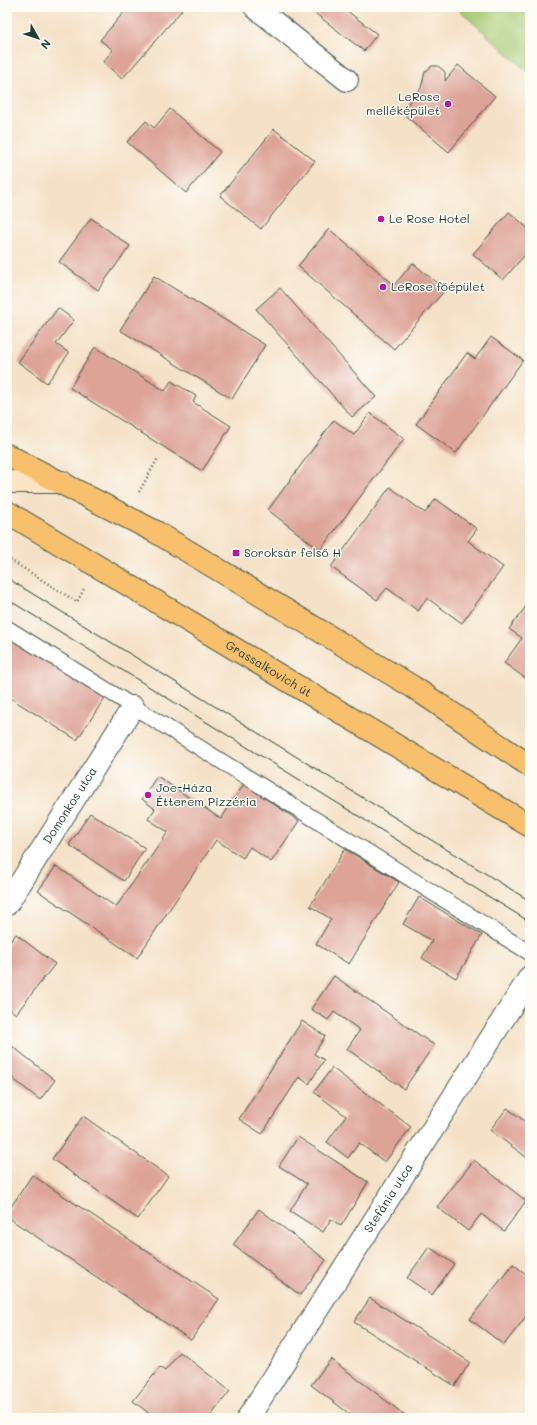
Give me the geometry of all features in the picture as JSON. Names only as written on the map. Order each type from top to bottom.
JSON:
[{"type":"main road","points":[[7,454],[162,536],[413,687],[530,766]]},
{"type":"main road","points":[[7,482],[62,482]]},
{"type":"main road","name":"Grassalkovich út","points":[[12,518],[530,826]]},
{"type":"street","points":[[255,7],[347,80]]},
{"type":"street","name":"Domonkos utca","points":[[7,904],[133,708]]},
{"type":"street","name":"Stefánia utca","points":[[248,1418],[530,977]]},
{"type":"lane","points":[[7,628],[133,708],[530,953]]},
{"type":"path","points":[[7,558],[77,602]]},
{"type":"green space","points":[[456,7],[530,7],[530,74]]},
{"type":"building","points":[[123,7],[178,7],[182,10],[122,79],[103,62],[113,50],[100,40],[126,10]]},
{"type":"building","points":[[307,7],[342,7],[377,34],[364,51]]},
{"type":"building","name":"LeRose melléképület","points":[[458,65],[495,96],[449,152],[401,112],[421,88],[425,72],[432,66],[438,66],[445,72],[445,81]]},
{"type":"building","points":[[170,109],[220,152],[186,193],[127,142],[146,121],[154,128]]},
{"type":"building","points":[[274,129],[315,161],[261,229],[220,196]]},
{"type":"building","points":[[509,212],[530,230],[530,249],[503,280],[473,254]]},
{"type":"building","points":[[91,218],[130,246],[98,290],[59,262]]},
{"type":"building","name":"LeRose főépület","points":[[329,229],[394,285],[413,263],[445,290],[394,349],[298,266]]},
{"type":"building","points":[[154,276],[265,345],[232,399],[120,330]]},
{"type":"building","points":[[280,288],[376,397],[352,417],[256,309]]},
{"type":"building","points":[[58,308],[74,320],[56,344],[69,353],[47,383],[18,362]]},
{"type":"building","points":[[491,337],[523,360],[456,453],[416,424],[467,353],[475,359]]},
{"type":"building","points":[[95,347],[165,391],[171,381],[196,396],[193,402],[231,426],[202,471],[70,388]]},
{"type":"building","points":[[370,413],[404,439],[320,550],[268,510],[334,420],[354,435]]},
{"type":"building","points":[[390,487],[425,513],[436,499],[477,529],[468,541],[503,567],[462,623],[427,598],[418,611],[387,588],[377,600],[331,567]]},
{"type":"building","points":[[530,601],[530,674],[529,673],[525,678],[504,663],[522,638],[509,629]]},
{"type":"building","points":[[7,633],[106,696],[77,740],[7,696]]},
{"type":"building","points":[[157,776],[221,819],[244,784],[299,821],[271,862],[250,847],[243,858],[216,840],[137,958],[38,891],[56,866],[116,907],[168,832],[148,819],[155,809],[142,799]]},
{"type":"building","points":[[90,813],[145,848],[124,881],[69,845]]},
{"type":"building","points":[[7,844],[11,847],[7,854]]},
{"type":"building","points":[[345,849],[399,882],[349,964],[316,944],[331,919],[310,906]]},
{"type":"building","points":[[419,897],[482,935],[456,978],[422,958],[432,941],[403,924]]},
{"type":"building","points":[[16,934],[55,964],[16,1014],[7,1007],[7,946]]},
{"type":"building","points":[[334,976],[434,1045],[404,1089],[347,1049],[360,1030],[334,1012],[328,1020],[311,1009]]},
{"type":"building","points":[[302,1021],[325,1036],[314,1054],[324,1060],[309,1084],[299,1077],[262,1134],[239,1119]]},
{"type":"building","points":[[7,1042],[55,1080],[40,1100],[7,1074]]},
{"type":"building","points":[[332,1068],[411,1127],[385,1162],[359,1143],[348,1158],[327,1142],[346,1116],[314,1092]]},
{"type":"building","points":[[507,1108],[530,1125],[530,1160],[490,1130]]},
{"type":"building","points":[[83,1116],[168,1176],[138,1219],[52,1159]]},
{"type":"building","points":[[298,1137],[368,1182],[341,1226],[331,1219],[323,1232],[290,1211],[307,1184],[279,1166]]},
{"type":"building","points":[[474,1160],[526,1201],[504,1231],[481,1214],[468,1231],[437,1207]]},
{"type":"building","points":[[32,1175],[219,1299],[191,1340],[7,1217],[7,1213]]},
{"type":"building","points":[[259,1209],[326,1260],[300,1295],[233,1245]]},
{"type":"building","points":[[429,1247],[454,1264],[432,1295],[407,1278]]},
{"type":"building","points":[[513,1264],[530,1277],[530,1311],[504,1345],[470,1319]]},
{"type":"building","points":[[370,1298],[470,1362],[455,1386],[354,1322]]},
{"type":"building","points":[[180,1352],[230,1391],[209,1418],[155,1418],[133,1401],[160,1367],[165,1371]]},
{"type":"building","points":[[331,1359],[409,1418],[355,1418],[311,1385]]},
{"type":"tram line","points":[[7,578],[530,901]]},
{"type":"tram line","points":[[7,599],[530,922]]},
{"type":"place","name":"LeRose melléképület","points":[[448,104]]},
{"type":"place","name":"Le Rose Hotel","points":[[381,219]]},
{"type":"place","name":"LeRose főépület","points":[[383,287]]},
{"type":"place","name":"Soroksár felső H","points":[[236,553]]},
{"type":"place","name":"Joe-Háza Étterem Pizzéria","points":[[148,795]]}]
